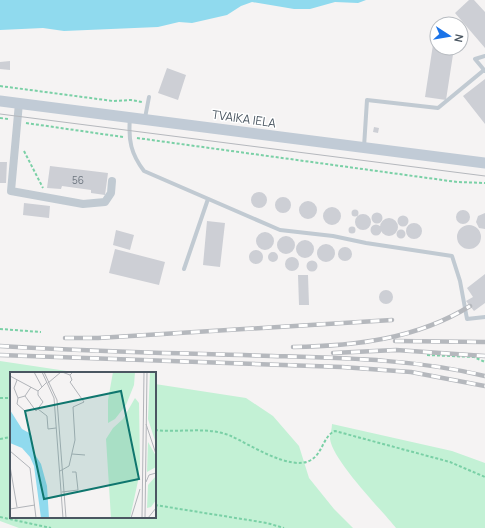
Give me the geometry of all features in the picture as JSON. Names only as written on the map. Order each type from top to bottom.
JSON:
[{"type":"street","name":"TVAIKA IELA","points":[[0,101],[485,163]]},
{"type":"street","points":[[19,104],[11,191],[83,204],[105,202],[111,193],[112,181]]},
{"type":"lane","points":[[363,148],[367,100],[438,108],[485,71],[475,59],[485,56]]},
{"type":"lane","points":[[145,119],[149,97]]},
{"type":"lane","points":[[130,117],[130,137],[134,158],[144,171],[280,230],[333,236],[366,243],[452,256],[460,281],[467,319],[485,317]]},
{"type":"lane","points":[[184,269],[208,199]]},
{"type":"path","points":[[0,86],[113,101],[131,100],[148,103]]},
{"type":"path","points":[[0,118],[457,182],[485,182]]},
{"type":"path","points":[[16,136],[48,198]]},
{"type":"path","points":[[0,328],[41,332]]},
{"type":"path","points":[[427,355],[474,357],[485,362]]},
{"type":"path","points":[[156,430],[216,431],[231,436],[253,449],[277,459],[297,463],[310,461],[322,450],[329,434],[336,431],[450,462],[485,477]]},
{"type":"path","points":[[0,439],[10,437]]},
{"type":"path","points":[[156,505],[259,522],[284,528]]},
{"type":"path","points":[[0,517],[51,528]]},
{"type":"green space","points":[[0,361],[73,372],[10,372],[10,518],[156,518],[156,384],[246,398],[273,416],[299,446],[309,478],[334,509],[353,528],[19,528],[0,521]]},
{"type":"green space","points":[[332,424],[452,451],[485,463],[485,528],[396,528],[358,485],[339,460],[330,439]]},
{"type":"water","points":[[0,0],[366,0],[358,3],[335,2],[310,9],[294,9],[252,2],[241,6],[227,15],[192,23],[179,22],[158,27],[64,31],[43,28],[0,30]]},
{"type":"building","points":[[469,0],[474,0],[485,12],[485,48],[469,29],[469,16],[458,16],[455,13]]},
{"type":"building","points":[[431,56],[453,56],[446,100],[425,97]]},
{"type":"building","points":[[10,61],[10,70],[0,69],[0,62]]},
{"type":"building","points":[[167,68],[186,75],[178,100],[158,93]]},
{"type":"building","points":[[485,79],[485,124],[463,96]]},
{"type":"building","points":[[374,127],[379,128],[378,133],[373,132]]},
{"type":"building","points":[[0,162],[7,162],[6,183],[0,183]]},
{"type":"building","points":[[50,166],[108,173],[105,195],[91,193],[91,190],[62,186],[61,189],[47,188]]},
{"type":"building","points":[[256,192],[262,192],[267,197],[265,206],[262,208],[256,208],[251,203],[251,197]]},
{"type":"building","points":[[280,197],[286,197],[291,202],[289,211],[286,213],[280,213],[275,208],[275,202]]},
{"type":"building","points":[[308,201],[314,204],[317,210],[314,216],[308,219],[302,216],[299,210],[302,204]]},
{"type":"building","points":[[24,203],[50,206],[49,218],[23,215]]},
{"type":"building","points":[[332,207],[338,210],[341,216],[338,222],[332,225],[326,222],[323,216],[326,210]]},
{"type":"building","points":[[355,210],[358,213],[355,216],[352,213]]},
{"type":"building","points":[[463,210],[468,212],[470,217],[468,222],[463,224],[458,222],[456,217],[458,212]]},
{"type":"building","points":[[375,213],[379,213],[381,214],[381,222],[375,223],[372,220],[372,216]]},
{"type":"building","points":[[485,213],[485,229],[479,228],[476,222],[478,216]]},
{"type":"building","points":[[360,214],[366,214],[371,219],[369,228],[366,230],[360,230],[355,225],[355,219]]},
{"type":"building","points":[[401,216],[405,216],[407,217],[407,225],[401,226],[398,223],[398,219]]},
{"type":"building","points":[[389,218],[395,221],[398,227],[395,233],[389,236],[383,233],[380,227],[383,221]]},
{"type":"building","points":[[207,221],[225,223],[220,267],[203,265]]},
{"type":"building","points":[[411,223],[417,223],[422,228],[420,237],[417,239],[411,239],[406,234],[406,228]]},
{"type":"building","points":[[374,225],[378,225],[380,226],[380,234],[374,235],[371,232],[371,228]]},
{"type":"building","points":[[469,225],[478,228],[481,237],[478,246],[469,249],[460,246],[457,237],[460,228]]},
{"type":"building","points":[[352,227],[355,230],[352,233],[349,230]]},
{"type":"building","points":[[401,229],[406,234],[401,239],[396,234]]},
{"type":"building","points":[[116,230],[134,235],[130,250],[113,245]]},
{"type":"building","points":[[265,232],[271,235],[274,241],[271,247],[265,250],[259,247],[256,241],[259,235]]},
{"type":"building","points":[[286,236],[292,239],[295,245],[292,251],[286,254],[280,251],[277,245],[280,239]]},
{"type":"building","points":[[305,240],[311,243],[314,249],[311,255],[305,258],[299,255],[296,249],[299,243]]},
{"type":"building","points":[[326,244],[332,247],[335,253],[332,259],[326,262],[320,259],[317,253],[320,247]]},
{"type":"building","points":[[345,247],[350,249],[352,254],[350,259],[345,261],[340,259],[338,254],[340,249]]},
{"type":"building","points":[[115,249],[165,262],[159,285],[109,273]]},
{"type":"building","points":[[256,250],[261,252],[263,257],[261,262],[256,264],[251,262],[249,257],[251,252]]},
{"type":"building","points":[[271,252],[275,252],[277,253],[277,261],[271,262],[268,259],[268,255]]},
{"type":"building","points":[[292,257],[297,259],[299,264],[297,269],[292,271],[287,269],[285,264],[287,259]]},
{"type":"building","points":[[310,261],[314,261],[316,262],[316,270],[310,271],[307,268],[307,264]]},
{"type":"building","points":[[485,274],[485,303],[474,311],[466,301],[473,297],[467,288]]},
{"type":"building","points":[[298,275],[308,275],[309,305],[299,305]]},
{"type":"building","points":[[386,290],[391,292],[393,297],[391,302],[386,304],[381,302],[379,297],[381,292]]},
{"type":"tram line","points":[[0,114],[485,176]]},
{"type":"railway","points":[[293,347],[339,345],[407,333],[429,326],[470,306]]},
{"type":"railway","points":[[65,338],[98,338],[392,320]]},
{"type":"railway","points":[[395,341],[485,342]]},
{"type":"railway","points":[[0,346],[102,351],[379,360],[459,370],[485,376]]},
{"type":"railway","points":[[333,353],[396,350],[485,356]]},
{"type":"railway","points":[[0,355],[342,367],[411,372],[485,386]]}]
